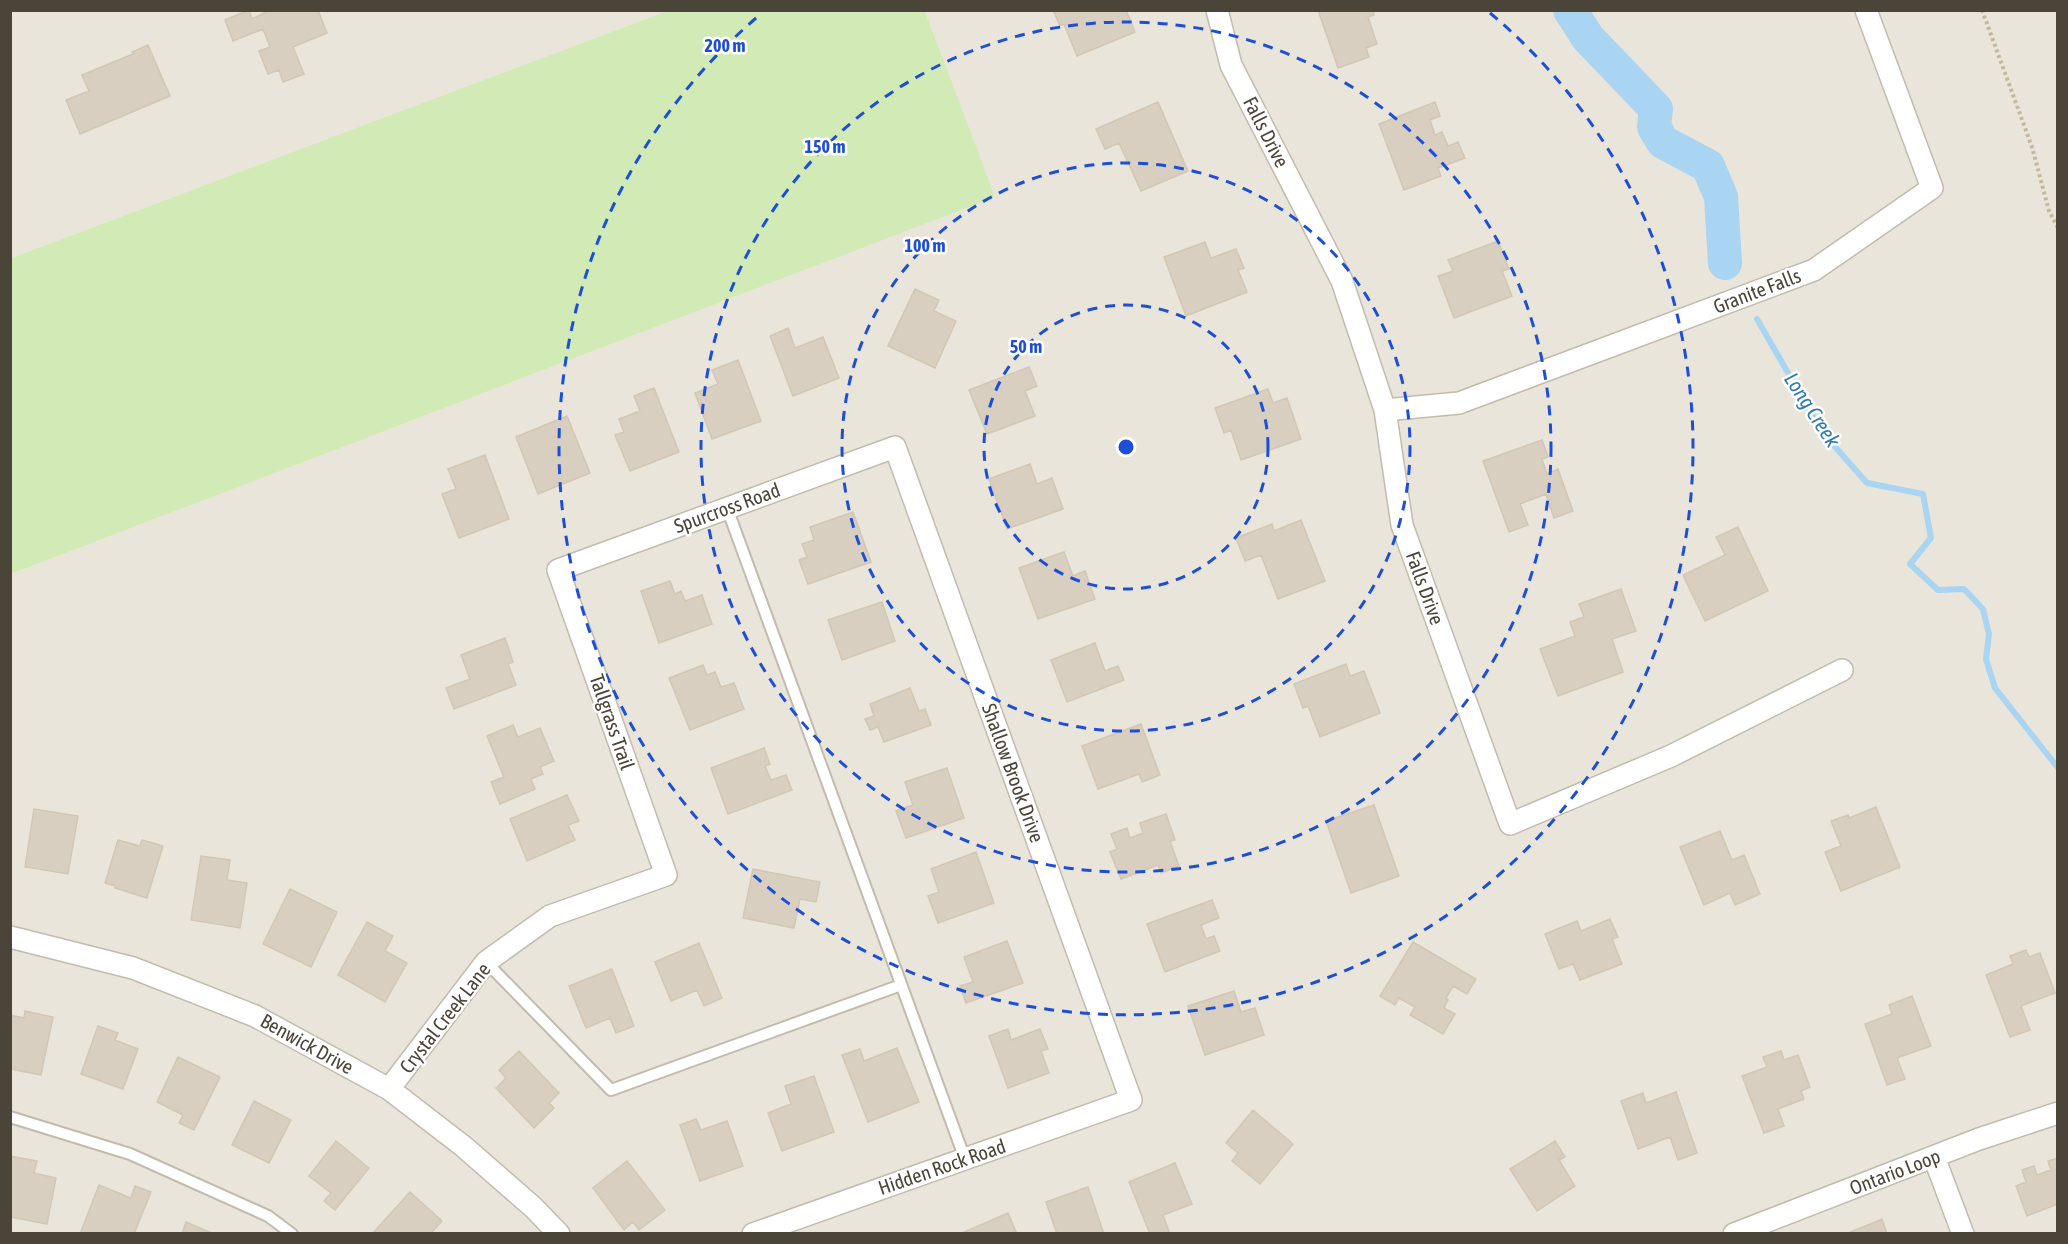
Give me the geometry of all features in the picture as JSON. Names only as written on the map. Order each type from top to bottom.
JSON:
[{"type":"street","name":"Falls Drive","points":[[1217,10],[1231,65],[1342,281],[1385,410],[1402,525],[1510,824],[1671,756],[1842,670]]},
{"type":"street","name":"Granite Falls","points":[[1385,410],[1459,403],[1814,270],[1932,188],[1866,10]]},
{"type":"street","name":"Spurcross Road","points":[[558,570],[895,447]]},
{"type":"street","name":"Shallow Brook Drive","points":[[895,447],[1131,1100]]},
{"type":"street","name":"Tallgrass Trail","points":[[558,570],[666,875]]},
{"type":"street","name":"Crystal Creek Lane","points":[[389,1089],[486,962],[550,916],[666,875]]},
{"type":"street","name":"Benwick Drive","points":[[10,937],[133,968],[255,1016],[389,1089],[463,1146],[559,1233]]},
{"type":"street","name":"Hidden Rock Road","points":[[753,1233],[1131,1100]]},
{"type":"street","name":"Ontario Loop","points":[[1734,1233],[1934,1157],[2058,1113]]},
{"type":"street","points":[[1934,1157],[1963,1233]]},
{"type":"lane","points":[[727,508],[965,1159]]},
{"type":"lane","points":[[486,962],[611,1090],[901,985]]},
{"type":"lane","points":[[10,1117],[130,1154],[268,1216],[292,1233]]},
{"type":"path","points":[[1982,10],[2032,147],[2049,211],[2058,228]]},
{"type":"shaded area","points":[[11,11],[667,11],[11,258]]},
{"type":"shaded area","points":[[925,11],[2057,11],[2057,1233],[11,1234],[11,574],[994,197]]},
{"type":"green space","points":[[667,11],[925,11],[995,197],[11,574],[11,258]]},
{"type":"building","points":[[249,10],[252,19],[270,10],[318,10],[327,33],[293,47],[304,74],[283,82],[279,70],[268,74],[259,51],[270,47],[263,29],[233,41],[225,20]]},
{"type":"building","points":[[1053,10],[1126,10],[1135,32],[1077,56],[1064,24],[1060,26]]},
{"type":"building","points":[[1318,10],[1373,10],[1374,15],[1368,17],[1377,44],[1366,48],[1369,57],[1338,68]]},
{"type":"building","points":[[148,45],[170,96],[80,134],[66,100],[89,91],[82,75],[133,54],[132,52]]},
{"type":"building","points":[[1158,102],[1188,171],[1141,191],[1119,143],[1105,149],[1096,129]]},
{"type":"building","points":[[1435,102],[1440,116],[1430,120],[1435,135],[1442,132],[1448,146],[1458,142],[1465,158],[1438,168],[1441,176],[1404,190],[1379,124]]},
{"type":"building","points":[[1498,241],[1509,269],[1502,271],[1512,296],[1454,318],[1438,276],[1453,271],[1448,260]]},
{"type":"building","points":[[1205,242],[1211,258],[1236,249],[1244,268],[1238,270],[1247,292],[1186,316],[1164,257]]},
{"type":"building","points":[[915,289],[939,300],[934,311],[956,321],[935,368],[888,346]]},
{"type":"building","points":[[788,328],[795,348],[823,337],[839,378],[793,396],[770,336]]},
{"type":"building","points":[[738,360],[761,421],[712,439],[695,393],[718,384],[712,370]]},
{"type":"building","points":[[1029,367],[1037,386],[1025,391],[1035,416],[987,434],[969,390]]},
{"type":"building","points":[[654,388],[679,452],[630,471],[615,435],[624,432],[619,419],[640,411],[634,396]]},
{"type":"building","points":[[1268,389],[1273,403],[1287,398],[1301,439],[1241,460],[1231,430],[1224,433],[1215,408]]},
{"type":"building","points":[[567,416],[590,473],[538,494],[516,437]]},
{"type":"building","points":[[1542,440],[1548,457],[1542,459],[1547,474],[1558,469],[1573,511],[1554,518],[1546,494],[1520,504],[1528,525],[1509,532],[1483,461]]},
{"type":"building","points":[[485,455],[509,519],[459,538],[442,494],[456,489],[448,469]]},
{"type":"building","points":[[1030,464],[1037,484],[1052,478],[1063,509],[1007,529],[989,479]]},
{"type":"building","points":[[853,512],[871,562],[808,584],[799,560],[807,557],[802,544],[814,540],[810,527]]},
{"type":"building","points":[[1301,520],[1325,581],[1278,599],[1261,555],[1245,561],[1236,538],[1272,524],[1274,531]]},
{"type":"building","points":[[1738,527],[1768,591],[1705,621],[1683,575],[1725,555],[1716,537]]},
{"type":"building","points":[[1064,552],[1073,576],[1085,571],[1095,599],[1038,619],[1019,568]]},
{"type":"building","points":[[670,581],[675,594],[681,591],[685,601],[702,595],[712,624],[659,643],[641,591]]},
{"type":"building","points":[[1621,589],[1636,631],[1612,639],[1623,672],[1558,696],[1540,649],[1575,636],[1570,622],[1584,617],[1579,604]]},
{"type":"building","points":[[882,602],[895,641],[842,660],[828,620]]},
{"type":"building","points":[[505,638],[513,662],[508,664],[516,685],[454,709],[446,688],[470,679],[461,655]]},
{"type":"building","points":[[1095,643],[1105,671],[1118,666],[1124,680],[1067,702],[1051,660]]},
{"type":"building","points":[[1346,664],[1350,676],[1364,671],[1380,713],[1320,737],[1308,706],[1303,708],[1294,684]]},
{"type":"building","points":[[703,665],[707,675],[715,672],[721,687],[734,683],[744,709],[690,730],[669,678]]},
{"type":"building","points":[[910,688],[919,711],[925,709],[931,725],[884,742],[878,727],[870,730],[865,719],[874,716],[870,704]]},
{"type":"building","points":[[1141,724],[1160,775],[1142,782],[1139,774],[1098,789],[1082,746]]},
{"type":"building","points":[[513,725],[518,737],[540,728],[554,761],[540,767],[543,774],[531,779],[535,789],[500,804],[491,782],[504,777],[487,736]]},
{"type":"building","points":[[764,748],[770,764],[765,766],[771,780],[786,775],[792,790],[728,814],[711,768]]},
{"type":"building","points":[[947,768],[964,818],[906,838],[896,811],[913,805],[905,782]]},
{"type":"building","points":[[567,795],[579,821],[568,825],[575,840],[527,861],[510,819]]},
{"type":"building","points":[[1374,805],[1399,876],[1351,893],[1326,821]]},
{"type":"building","points":[[1876,807],[1900,867],[1841,891],[1825,852],[1841,846],[1831,821],[1848,815],[1849,818]]},
{"type":"building","points":[[34,809],[78,816],[68,874],[25,867]]},
{"type":"building","points":[[1166,814],[1175,840],[1170,841],[1179,866],[1161,873],[1158,865],[1121,879],[1110,852],[1117,849],[1111,834],[1127,828],[1130,838],[1143,833],[1140,823]]},
{"type":"building","points":[[1720,831],[1732,860],[1744,855],[1760,894],[1735,905],[1730,893],[1704,905],[1680,847]]},
{"type":"building","points":[[118,840],[140,846],[142,840],[163,846],[147,898],[105,883]]},
{"type":"building","points":[[976,852],[994,903],[938,923],[928,896],[939,892],[931,869]]},
{"type":"building","points":[[201,856],[230,860],[227,880],[247,883],[240,928],[191,920]]},
{"type":"building","points":[[753,869],[820,882],[816,902],[800,899],[794,928],[743,918]]},
{"type":"building","points":[[290,889],[337,912],[311,967],[263,944]]},
{"type":"building","points":[[1212,900],[1219,918],[1201,925],[1206,939],[1214,936],[1220,951],[1165,972],[1147,924]]},
{"type":"building","points":[[1610,919],[1618,937],[1612,939],[1622,964],[1580,980],[1573,964],[1559,969],[1545,934],[1577,921],[1581,931]]},
{"type":"building","points":[[367,922],[393,936],[385,951],[407,963],[385,1002],[338,975]]},
{"type":"building","points":[[1007,941],[1023,983],[966,1003],[960,986],[973,982],[964,957]]},
{"type":"building","points":[[1413,942],[1476,979],[1467,994],[1453,986],[1446,998],[1448,1000],[1444,1008],[1455,1014],[1443,1034],[1410,1015],[1415,1007],[1399,998],[1395,1005],[1380,996]]},
{"type":"building","points":[[699,943],[722,998],[704,1006],[697,990],[671,1001],[655,962]]},
{"type":"building","points":[[2026,950],[2029,957],[2040,953],[2055,993],[2021,1006],[2030,1030],[2010,1037],[1986,975],[2013,964],[2010,956]]},
{"type":"building","points":[[612,969],[634,1026],[616,1033],[610,1018],[586,1028],[569,986]]},
{"type":"building","points":[[1234,991],[1241,1012],[1255,1008],[1264,1035],[1205,1055],[1188,1006]]},
{"type":"building","points":[[1912,996],[1931,1046],[1897,1058],[1905,1079],[1887,1085],[1865,1024],[1892,1014],[1889,1005]]},
{"type":"building","points":[[25,1011],[53,1017],[41,1075],[10,1069],[10,1015],[24,1018]]},
{"type":"building","points":[[98,1026],[118,1033],[115,1040],[138,1049],[123,1089],[81,1074]]},
{"type":"building","points":[[1008,1029],[1011,1040],[1040,1029],[1048,1049],[1041,1051],[1049,1073],[1008,1088],[989,1036]]},
{"type":"building","points":[[897,1048],[919,1102],[868,1122],[842,1055],[860,1049],[864,1061]]},
{"type":"building","points":[[519,1051],[559,1093],[549,1103],[554,1108],[534,1128],[496,1088],[506,1078],[499,1070]]},
{"type":"building","points":[[1781,1051],[1784,1060],[1798,1055],[1810,1087],[1801,1091],[1804,1099],[1778,1109],[1784,1126],[1764,1133],[1742,1076],[1767,1067],[1763,1057]]},
{"type":"building","points":[[178,1057],[220,1077],[194,1130],[179,1123],[183,1115],[157,1102]]},
{"type":"building","points":[[814,1076],[834,1132],[782,1151],[768,1113],[791,1104],[785,1086]]},
{"type":"building","points":[[1676,1092],[1697,1153],[1678,1160],[1670,1137],[1638,1149],[1621,1101],[1643,1093],[1646,1103]]},
{"type":"building","points":[[254,1101],[291,1120],[269,1163],[232,1145]]},
{"type":"building","points":[[1253,1110],[1293,1144],[1260,1184],[1232,1161],[1238,1153],[1226,1143]]},
{"type":"building","points":[[696,1119],[701,1130],[727,1121],[743,1166],[700,1181],[680,1125]]},
{"type":"building","points":[[336,1141],[369,1168],[335,1210],[324,1201],[331,1193],[309,1176]]},
{"type":"building","points":[[1555,1141],[1565,1157],[1559,1160],[1575,1186],[1537,1211],[1510,1169]]},
{"type":"building","points":[[10,1156],[37,1161],[34,1173],[56,1178],[47,1224],[10,1217]]},
{"type":"building","points":[[2058,1158],[2058,1204],[2027,1216],[2016,1186],[2026,1182],[2022,1170],[2034,1166],[2037,1175],[2051,1170],[2048,1161]]},
{"type":"building","points":[[627,1161],[665,1210],[639,1230],[633,1222],[624,1230],[593,1188]]},
{"type":"building","points":[[1175,1163],[1192,1204],[1163,1215],[1170,1234],[1150,1234],[1129,1182]]},
{"type":"building","points":[[99,1185],[131,1198],[135,1186],[151,1192],[134,1234],[80,1234]]},
{"type":"building","points":[[1088,1187],[1104,1234],[1057,1234],[1046,1202]]},
{"type":"building","points":[[410,1192],[442,1221],[430,1234],[372,1234]]},
{"type":"building","points":[[1008,1213],[1017,1234],[962,1234],[962,1233]]},
{"type":"building","points":[[1882,1219],[1887,1234],[1846,1234]]},
{"type":"building","points":[[186,1222],[214,1234],[182,1234]]},
{"type":"waterway","name":"Long Creek","points":[[1570,10],[1588,38],[1656,109],[1654,127],[1663,142],[1708,166],[1721,197],[1725,263]]},
{"type":"waterway","name":"Long Creek","points":[[1757,319],[1822,432],[1867,483],[1923,494],[1931,538],[1910,564],[1938,590],[1964,589],[1983,609],[1989,634],[1986,659],[1995,688],[2058,768]]}]
